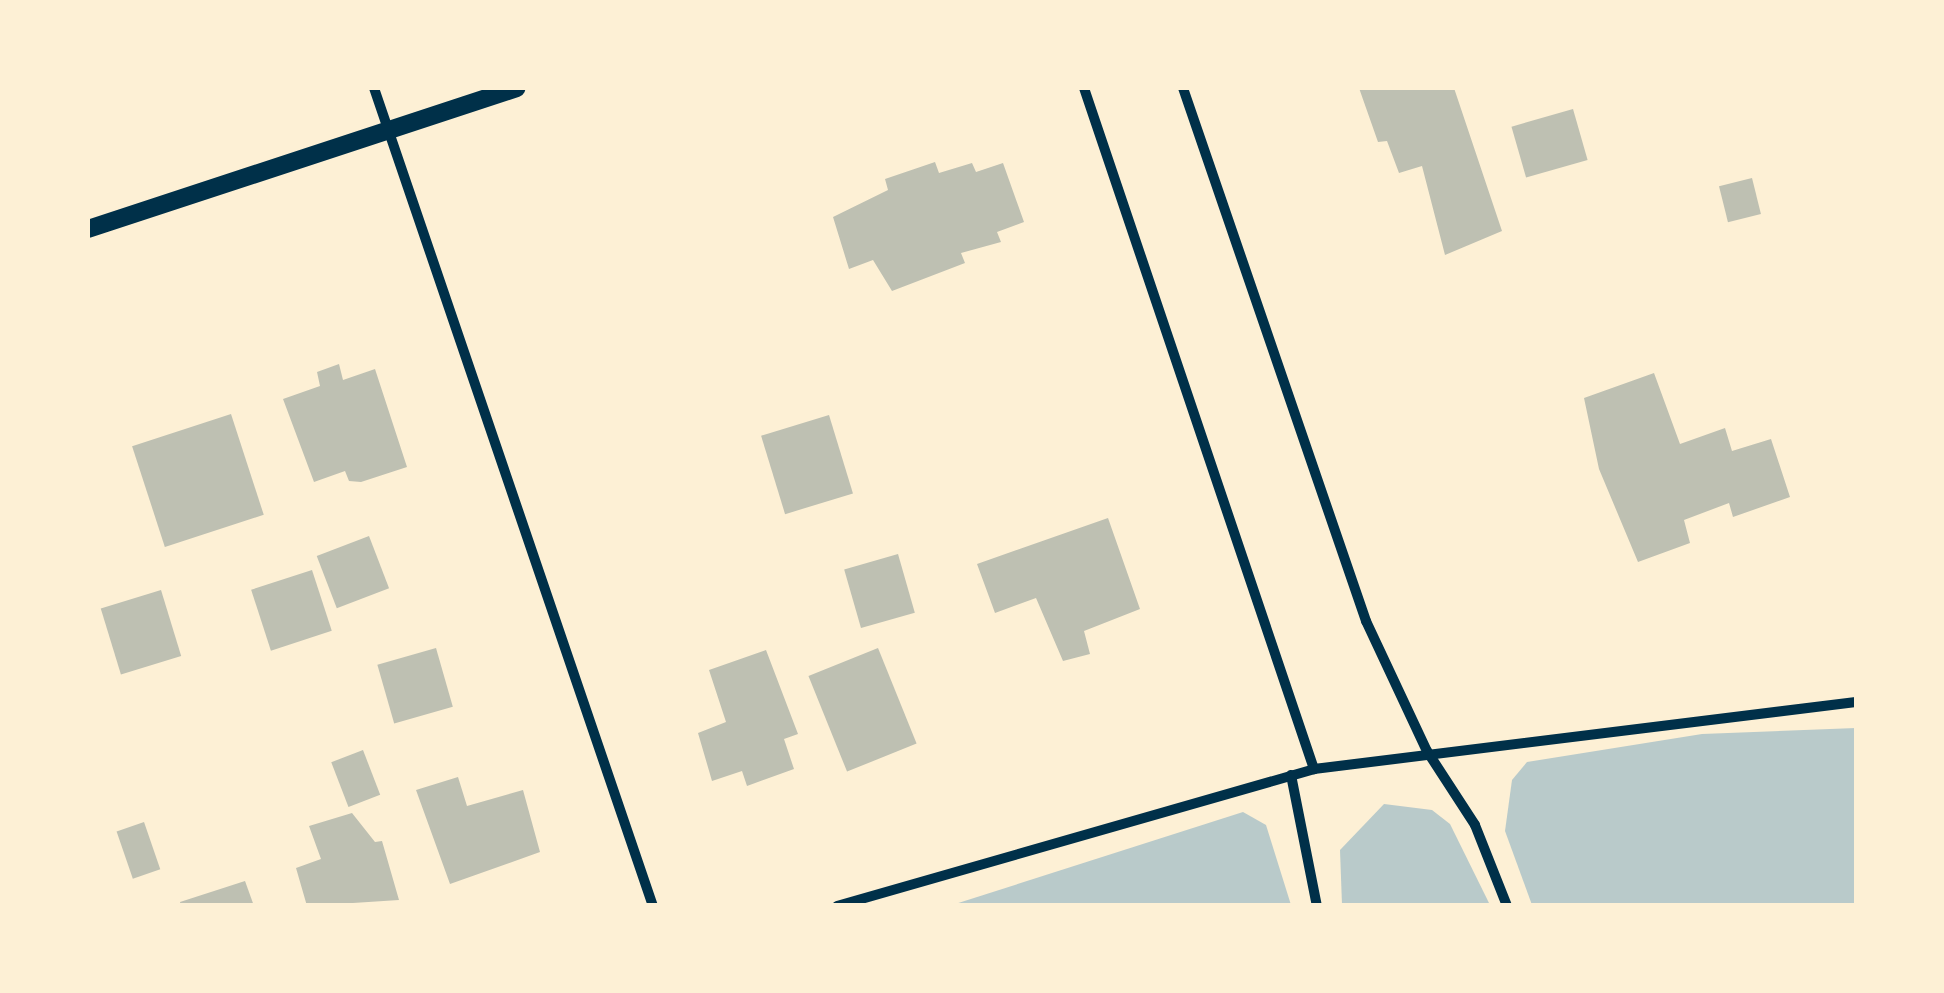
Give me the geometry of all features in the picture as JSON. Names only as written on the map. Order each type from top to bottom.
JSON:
[{"type":"street","points":[[374,88],[653,906]]},
{"type":"street","points":[[88,230],[516,88]]},
{"type":"street","points":[[1084,88],[1314,769]]},
{"type":"street","points":[[1183,88],[1366,622],[1426,751],[1475,825],[1507,906]]},
{"type":"street","points":[[837,906],[1314,769],[1426,751],[1856,702]]},
{"type":"street","points":[[1290,774],[1316,906]]},
{"type":"shaded area","points":[[1856,728],[1856,905],[1532,905],[1505,831],[1512,780],[1527,762],[1702,734]]},
{"type":"shaded area","points":[[1384,804],[1432,810],[1450,824],[1490,905],[1342,905],[1340,850]]},
{"type":"shaded area","points":[[1243,812],[1266,825],[1291,905],[952,905]]},
{"type":"building","points":[[1359,88],[1454,88],[1502,231],[1445,255],[1422,166],[1399,173],[1387,141],[1378,142]]},
{"type":"building","points":[[1573,109],[1588,160],[1526,178],[1511,127]]},
{"type":"building","points":[[935,162],[939,173],[972,163],[976,172],[1003,163],[1024,222],[997,232],[1001,242],[961,253],[965,263],[892,291],[873,260],[849,269],[833,217],[888,190],[885,179]]},
{"type":"building","points":[[1752,178],[1761,214],[1728,222],[1719,186]]},
{"type":"building","points":[[339,364],[343,380],[375,369],[407,467],[361,482],[349,481],[345,471],[314,482],[283,399],[320,386],[317,372]]},
{"type":"building","points":[[1654,373],[1680,444],[1725,428],[1732,451],[1771,439],[1790,497],[1733,517],[1729,503],[1684,520],[1690,543],[1638,562],[1599,469],[1584,398]]},
{"type":"building","points":[[231,414],[264,515],[165,547],[132,446]]},
{"type":"building","points":[[829,415],[853,493],[785,514],[761,436]]},
{"type":"building","points":[[1108,518],[1140,609],[1084,631],[1090,654],[1063,661],[1036,598],[995,613],[977,564]]},
{"type":"building","points":[[369,536],[389,588],[337,608],[317,556]]},
{"type":"building","points":[[898,554],[915,613],[861,628],[844,569]]},
{"type":"building","points":[[312,570],[332,631],[271,651],[251,590]]},
{"type":"building","points":[[161,590],[181,656],[121,674],[101,608]]},
{"type":"building","points":[[436,648],[453,707],[394,723],[377,665]]},
{"type":"building","points":[[878,648],[917,743],[847,772],[808,676]]},
{"type":"building","points":[[766,650],[798,734],[784,739],[794,769],[747,786],[742,771],[712,781],[698,733],[726,722],[709,670]]},
{"type":"building","points":[[363,750],[380,795],[348,807],[331,762]]},
{"type":"building","points":[[458,777],[467,806],[523,790],[540,852],[450,884],[416,790]]},
{"type":"building","points":[[352,813],[375,842],[382,841],[399,900],[307,906],[296,868],[321,859],[309,826]]},
{"type":"building","points":[[144,822],[160,869],[133,879],[117,831]]},
{"type":"building","points":[[245,881],[254,906],[181,906],[180,902]]}]
